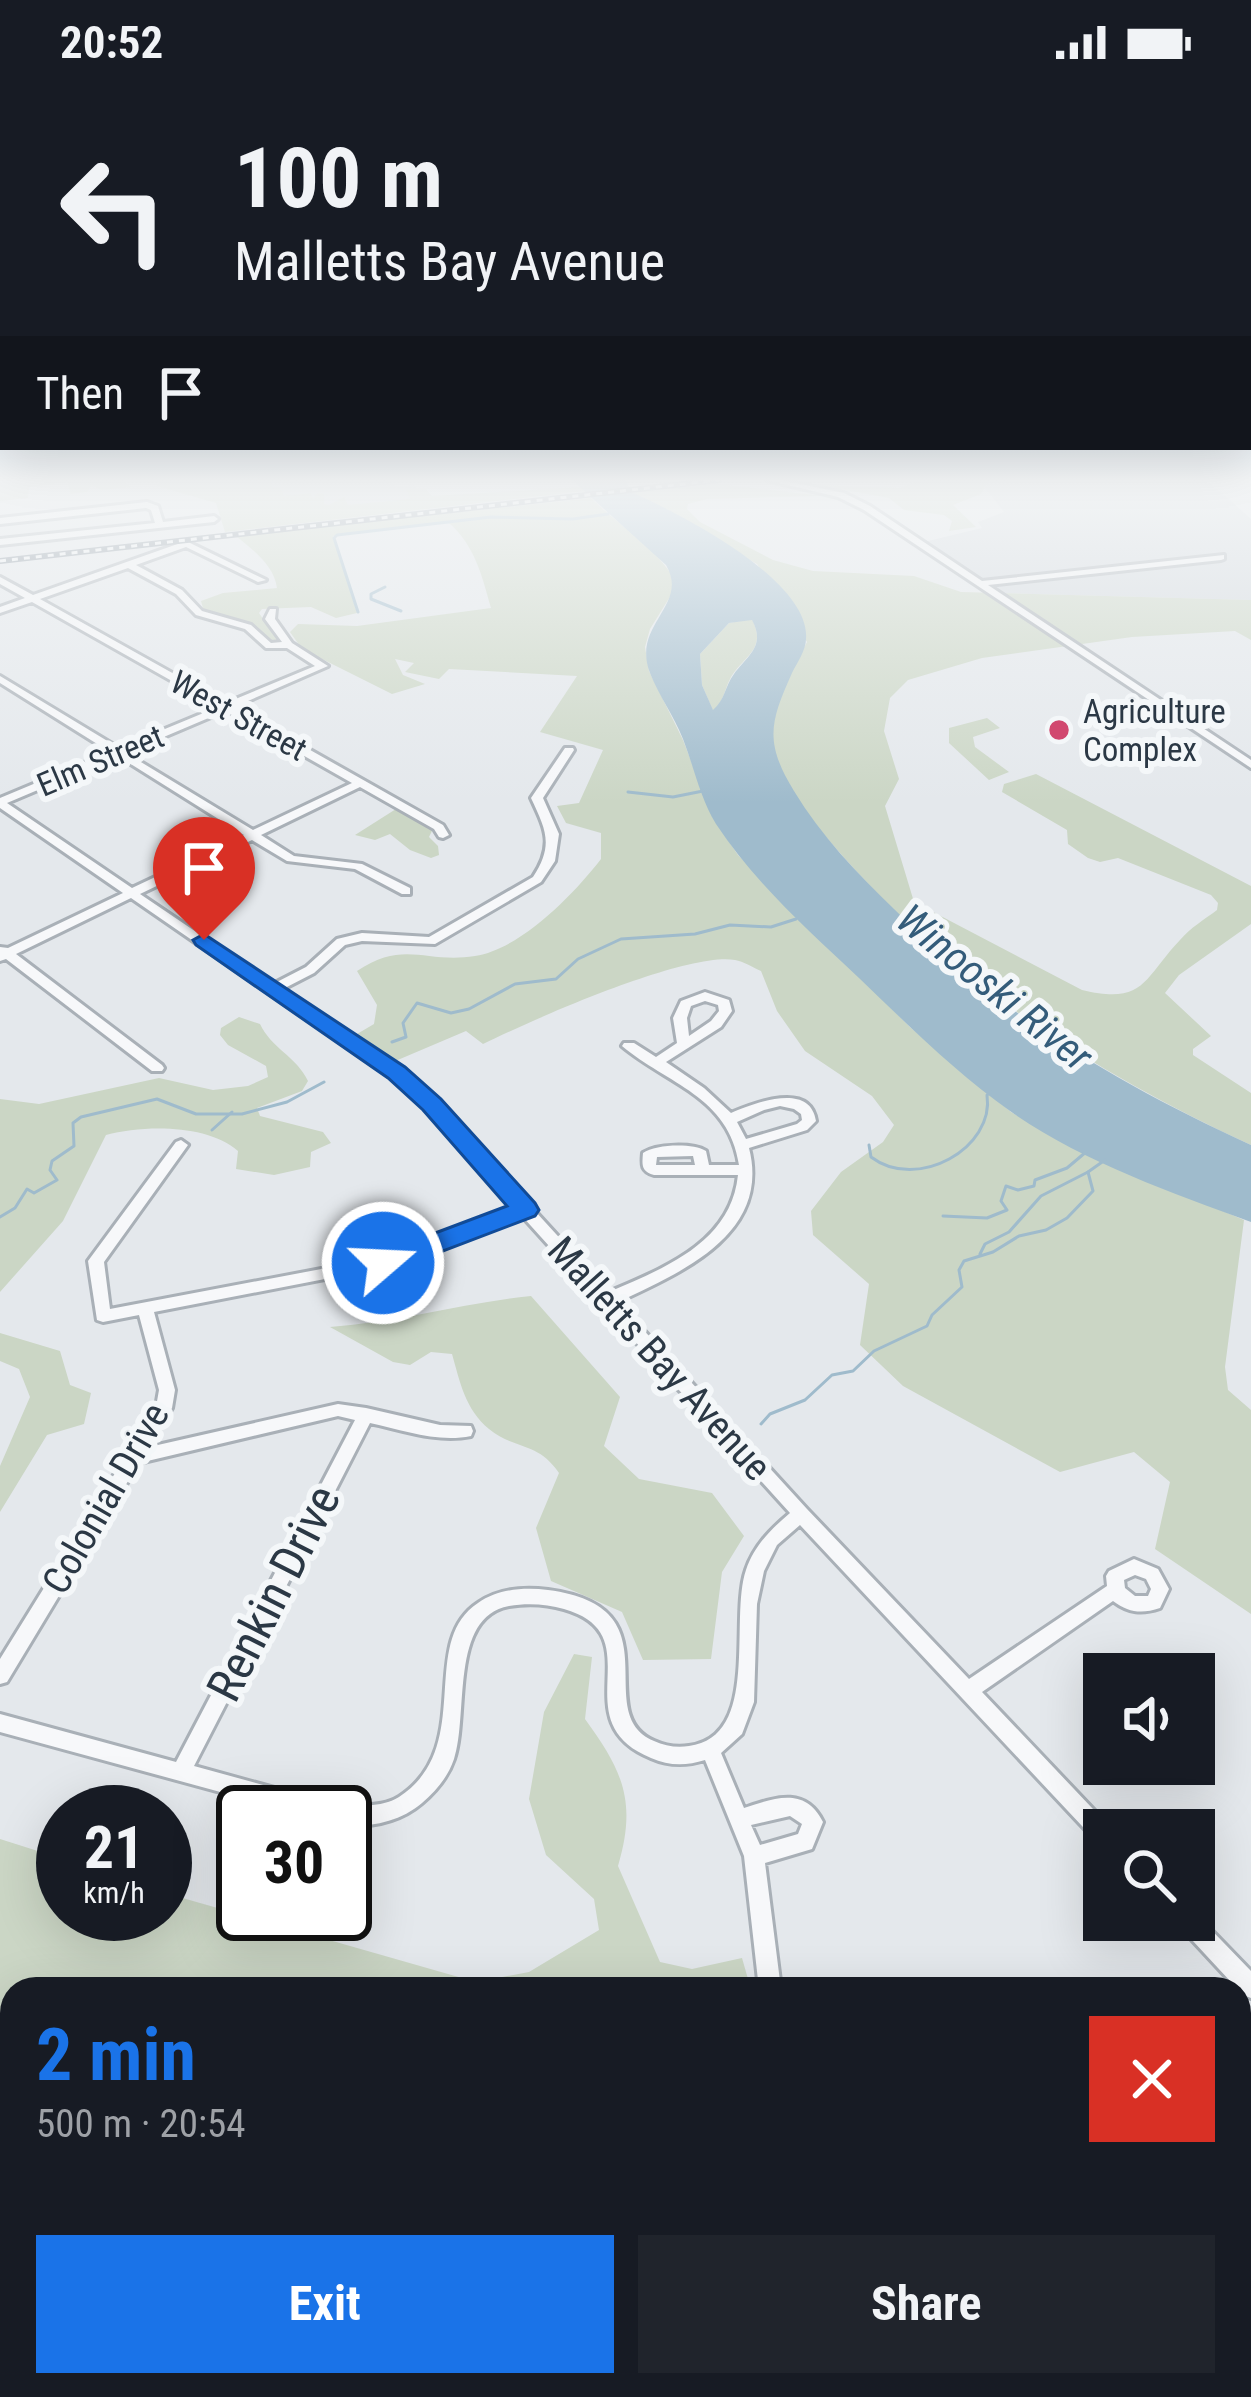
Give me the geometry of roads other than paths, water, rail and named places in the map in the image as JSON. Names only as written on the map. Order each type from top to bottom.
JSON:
[{"type":"street","name":"West Street","points":[[13,588],[439,827],[443,835]]},
{"type":"street","points":[[0,610],[62,588]]},
{"type":"street","points":[[172,588],[199,614],[248,628],[268,646],[289,645]]},
{"type":"street","points":[[989,588],[1251,765]]},
{"type":"street","name":"Elm Street","points":[[0,802],[323,666],[289,645],[271,622],[273,611]]},
{"type":"street","points":[[0,679],[297,862],[358,866],[406,891]]},
{"type":"street","points":[[275,988],[310,970],[335,944],[362,938],[431,941],[537,879],[550,861],[553,834],[538,798],[569,750]]},
{"type":"street","points":[[158,1068],[2,953],[360,783]]},
{"type":"street","name":"Malletts Bay Avenue","points":[[0,802],[414,1087],[801,1514],[1083,1813]]},
{"type":"street","points":[[656,1063],[683,1042]]},
{"type":"street","points":[[608,1300],[683,1263],[710,1244],[737,1208],[746,1170],[742,1145],[729,1120],[704,1094],[629,1046]]},
{"type":"street","points":[[729,1120],[781,1101],[798,1103],[808,1112],[809,1120],[802,1127],[742,1145]]},
{"type":"street","points":[[181,1145],[94,1266],[103,1316],[392,1261],[525,1210]]},
{"type":"street","points":[[704,1170],[746,1170]]},
{"type":"street","name":"Colonial Drive","points":[[0,1676],[167,1397],[146,1310]]},
{"type":"street","points":[[135,1457],[338,1410],[440,1432],[464,1431]]},
{"type":"street","name":"Renkin Drive","points":[[181,1772],[366,1414]]},
{"type":"street","points":[[372,1813],[392,1810],[433,1780],[448,1746],[466,1628],[484,1607],[512,1594],[569,1605],[609,1628],[616,1650],[615,1704],[635,1740],[677,1756],[710,1749],[727,1739],[742,1715],[748,1593],[757,1558],[777,1530],[801,1514]]},
{"type":"street","points":[[968,1691],[1116,1591]]},
{"type":"street","points":[[0,1723],[229,1785]]},
{"type":"street","points":[[710,1749],[754,1856],[769,1977]]},
{"type":"street","points":[[741,1819],[791,1806],[805,1810],[813,1822],[805,1842],[754,1856]]},
{"type":"street","points":[[1207,1941],[1241,1977]]},
{"type":"water","points":[[671,588],[781,588],[787,594],[802,617],[806,639],[779,705],[774,745],[784,774],[816,823],[894,909],[1018,1013],[1107,1071],[1251,1145],[1251,1222],[1096,1160],[1010,1111],[932,1047],[765,886],[710,814],[679,731],[650,673],[648,641]],"holes":[[[752,620],[757,637],[754,650],[713,710],[702,685],[700,654],[729,623]]]},
{"type":"waterway","points":[[350,588],[358,612]]},
{"type":"waterway","points":[[383,588],[371,594],[371,599],[401,611]]},
{"type":"waterway","points":[[628,792],[673,797],[703,791]]},
{"type":"waterway","points":[[392,1042],[406,1037],[403,1023],[417,1003],[451,1013],[469,1009],[515,984],[556,979],[578,959],[621,939],[695,934],[730,925],[771,927],[796,919]]},
{"type":"waterway","points":[[230,1114],[287,1102],[324,1082]]},
{"type":"waterway","points":[[869,1145],[871,1157],[890,1167],[910,1170],[949,1159],[979,1132],[991,1092]]},
{"type":"waterway","points":[[0,1217],[15,1208],[27,1189],[34,1193],[57,1180],[50,1170],[52,1161],[74,1146],[73,1123],[81,1117],[157,1099],[196,1114],[230,1114]]},
{"type":"waterway","points":[[212,1130],[230,1114]]},
{"type":"waterway","points":[[943,1216],[987,1218],[1007,1210],[1001,1201],[1006,1186],[1018,1190],[1034,1186],[1035,1180],[1067,1168],[1086,1152]]},
{"type":"waterway","points":[[1088,1172],[1105,1160]]},
{"type":"waterway","points":[[761,1424],[770,1414],[805,1400],[832,1375],[853,1371],[874,1351],[927,1326],[932,1315],[962,1287],[959,1270],[964,1261],[1067,1218],[1093,1191],[1088,1172]]},
{"type":"waterway","points":[[980,1254],[985,1244],[1009,1232],[1041,1196],[1088,1172]]},
{"type":"place","name":"Agriculture Complex","points":[[1059,730]]},
{"type":"water label","name":"Winooski River","points":[[995,987]]}]
